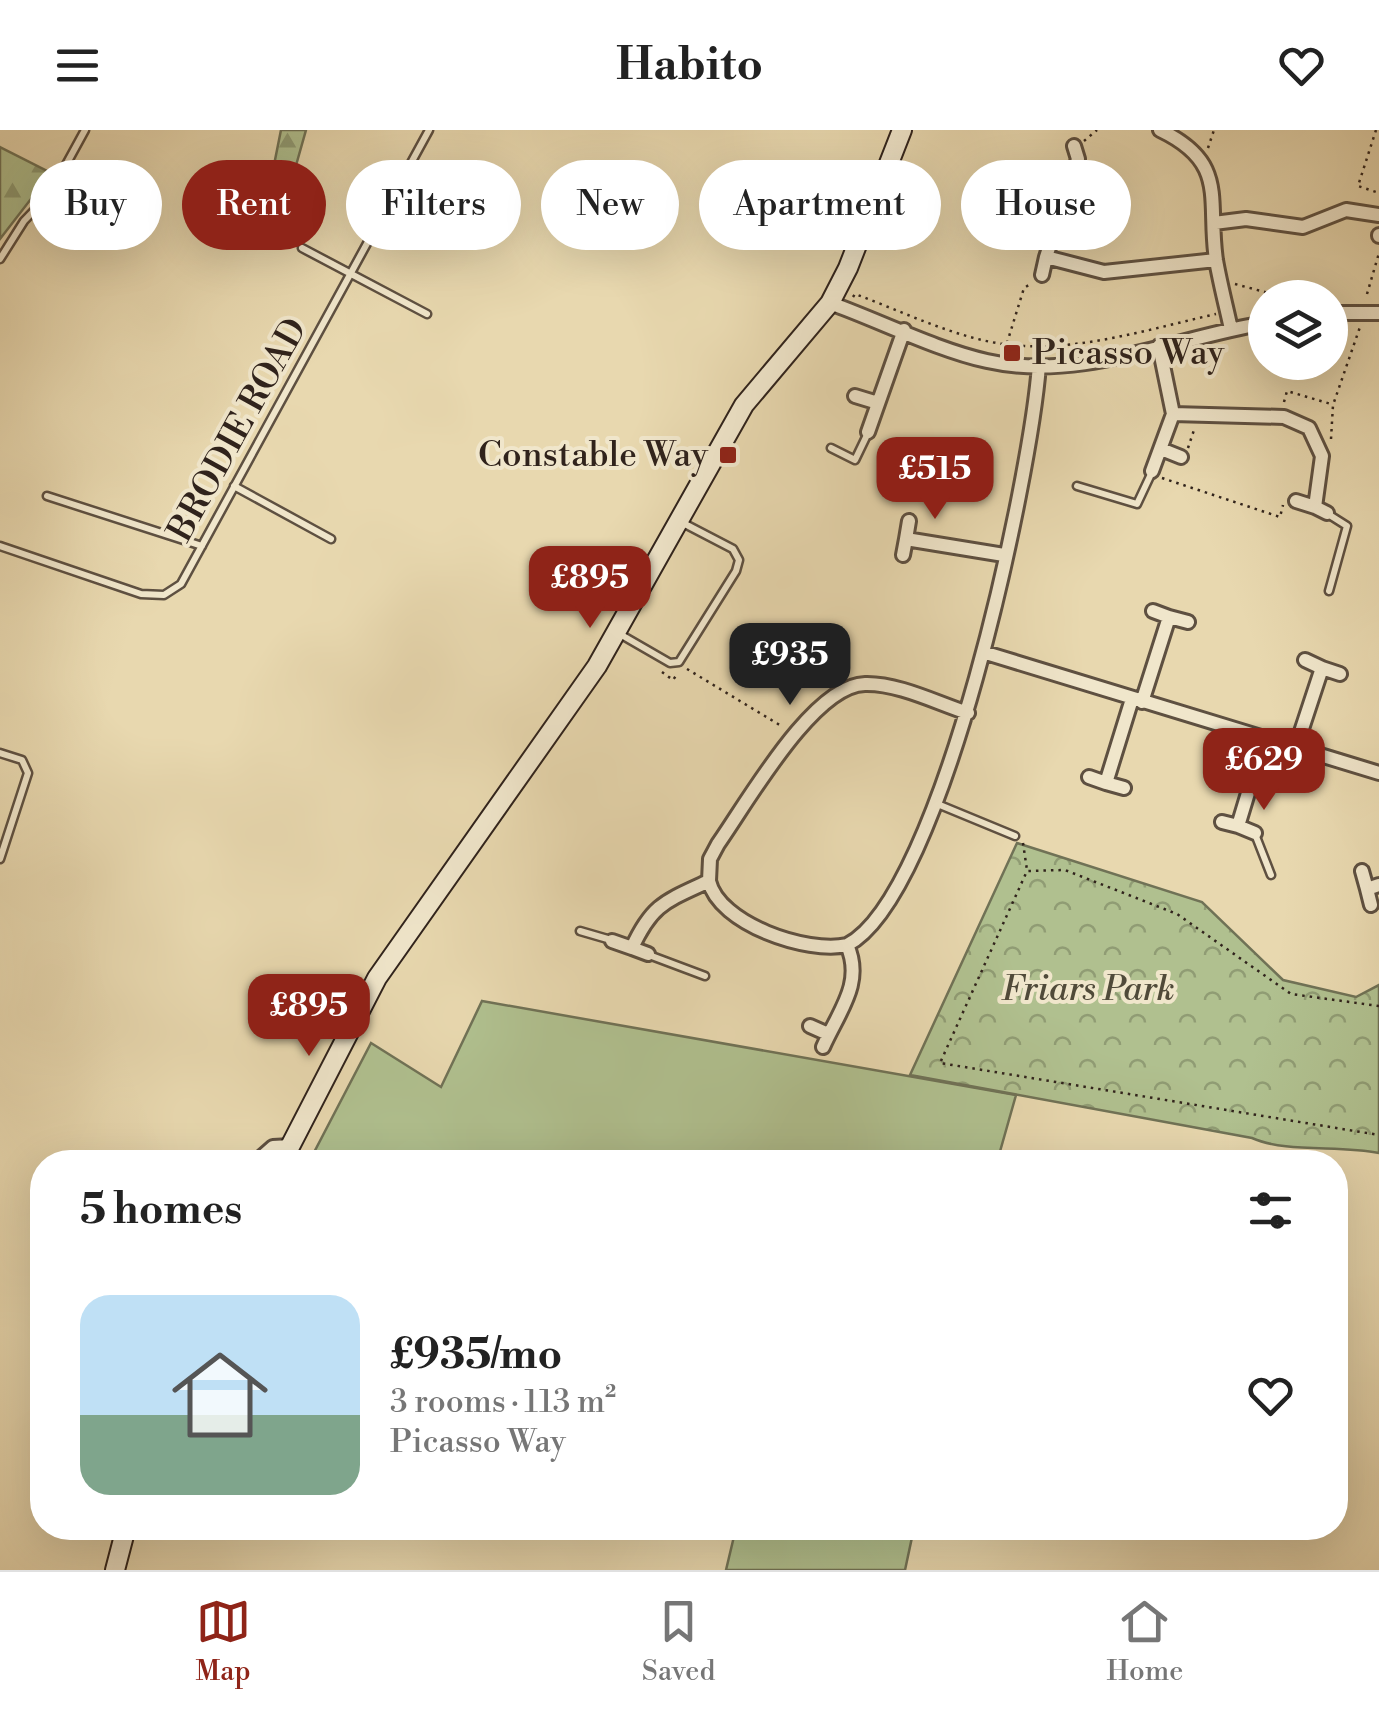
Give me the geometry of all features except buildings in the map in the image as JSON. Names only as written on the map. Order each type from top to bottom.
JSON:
[{"type":"street","points":[[288,1150],[378,978],[569,708],[617,632],[744,405],[838,306],[902,130]]},
{"type":"street","points":[[1160,130],[1194,151],[1212,182],[1216,260],[1231,329]]},
{"type":"street","points":[[1042,275],[1078,159],[1074,146]]},
{"type":"street","points":[[1214,223],[1246,219],[1303,227],[1346,210],[1379,215]]},
{"type":"street","points":[[1046,257],[1094,272],[1216,260]]},
{"type":"street","points":[[838,306],[987,361],[1039,366],[1088,362],[1248,326]]},
{"type":"street","points":[[868,432],[904,330]]},
{"type":"street","points":[[1152,473],[1173,414],[1159,346]]},
{"type":"street","points":[[968,713],[881,685],[862,684],[828,698],[718,844],[710,859],[708,881],[715,899],[739,920],[820,948],[848,945],[881,918],[934,802],[968,713],[986,652],[1039,366]]},
{"type":"street","points":[[855,396],[878,403]]},
{"type":"street","points":[[1173,414],[1279,416],[1302,422],[1318,440],[1322,456],[1321,510],[1296,501]]},
{"type":"street","points":[[1160,449],[1181,457]]},
{"type":"street","points":[[903,554],[909,521]]},
{"type":"street","points":[[906,539],[1004,556]]},
{"type":"street","points":[[1153,611],[1188,622]]},
{"type":"street","points":[[1106,782],[1169,617]]},
{"type":"street","points":[[986,652],[1379,773]]},
{"type":"street","points":[[1305,660],[1340,674]]},
{"type":"street","points":[[1295,750],[1322,668]]},
{"type":"street","points":[[1238,826],[1264,740]]},
{"type":"street","points":[[1089,777],[1124,788]]},
{"type":"street","points":[[1222,822],[1255,833]]},
{"type":"street","points":[[1362,871],[1373,887],[1371,905]]},
{"type":"street","points":[[632,948],[647,916],[661,903],[708,881]]},
{"type":"street","points":[[612,941],[648,954]]},
{"type":"street","points":[[810,1026],[825,1040],[856,979],[848,945]]},
{"type":"street","points":[[118,1569],[124,1540]]},
{"type":"lane","points":[[0,258],[24,221],[50,194],[86,130]]},
{"type":"lane","name":"BRODIE ROAD","points":[[0,546],[153,596],[181,584],[429,130]]},
{"type":"lane","points":[[306,250],[426,314]]},
{"type":"lane","points":[[831,448],[854,460],[868,432]]},
{"type":"lane","points":[[1077,486],[1137,504],[1152,473]]},
{"type":"lane","points":[[234,486],[331,539]]},
{"type":"lane","points":[[48,496],[202,546]]},
{"type":"lane","points":[[1321,510],[1347,526],[1329,591]]},
{"type":"lane","points":[[617,632],[670,663],[679,662],[736,571],[739,560],[733,549],[678,520]]},
{"type":"lane","points":[[0,753],[22,760],[28,773],[0,859]]},
{"type":"lane","points":[[934,802],[1015,836]]},
{"type":"lane","points":[[1255,833],[1271,875]]},
{"type":"lane","points":[[580,930],[612,941]]},
{"type":"lane","points":[[648,954],[705,976]]},
{"type":"path","points":[[1203,164],[1214,130]]},
{"type":"path","points":[[1376,130],[1358,186],[1379,192]]},
{"type":"path","points":[[1368,294],[1379,252]]},
{"type":"path","points":[[1006,344],[1024,288],[1042,275]]},
{"type":"path","points":[[1222,283],[1248,289]]},
{"type":"path","points":[[838,306],[855,294],[1006,344],[1082,343],[1228,311]]},
{"type":"path","points":[[1318,440],[1330,446],[1333,405],[1372,313]]},
{"type":"path","points":[[1279,416],[1287,391],[1333,405]]},
{"type":"path","points":[[1152,473],[1280,517],[1285,500],[1296,501]]},
{"type":"path","points":[[658,669],[673,680],[682,666],[797,735]]},
{"type":"path","points":[[1015,836],[1023,841],[1028,871],[940,1062],[1379,1135]]},
{"type":"path","points":[[1028,871],[1065,870],[1177,914],[1291,994],[1379,1006]]},
{"type":"green space","points":[[281,130],[306,130],[298,160],[275,160]]},
{"type":"green space","points":[[0,147],[30,162],[30,200],[0,239]]},
{"type":"green space","name":"Friars Park","points":[[1017,843],[1202,902],[1283,980],[1356,997],[1379,985],[1379,1153],[1280,1146],[910,1075]]},
{"type":"green space","points":[[482,1001],[1016,1095],[1000,1150],[315,1150],[371,1043],[441,1087]]},
{"type":"green space","points":[[733,1540],[911,1540],[905,1570],[726,1570]]},
{"type":"place","name":"Picasso Way","points":[[1012,353]]},
{"type":"place","name":"Constable Way","points":[[728,455]]}]
